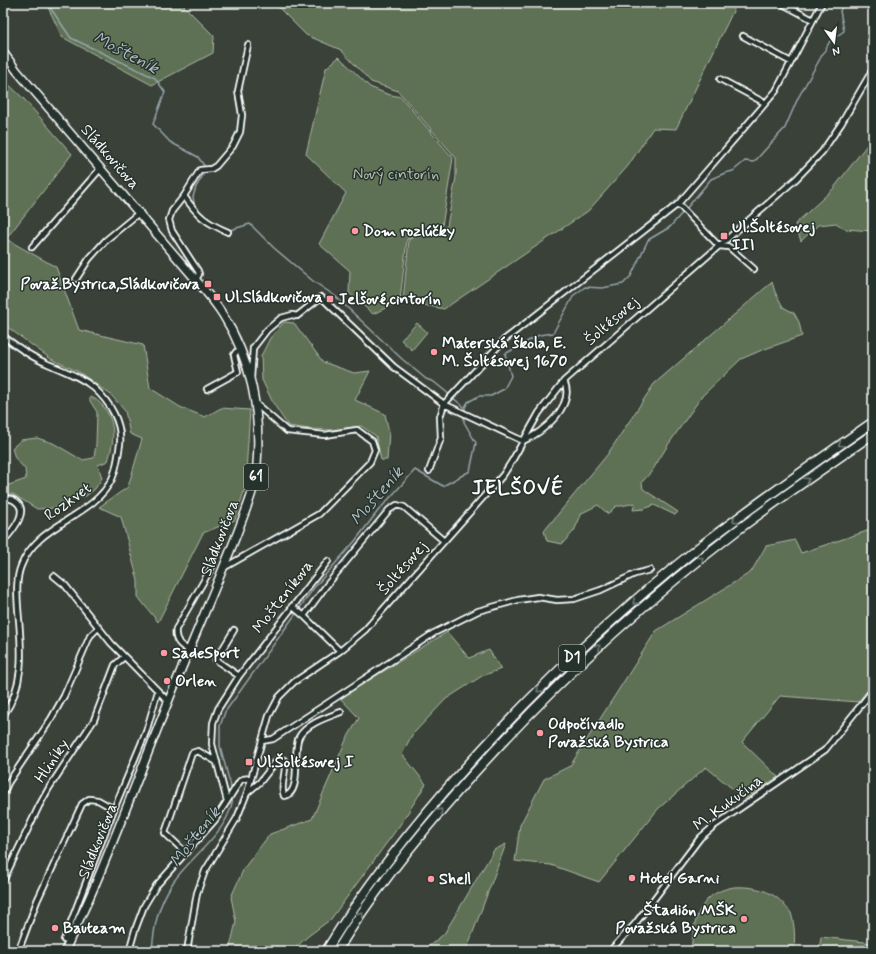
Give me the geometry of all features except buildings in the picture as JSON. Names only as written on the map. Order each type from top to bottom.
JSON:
[{"type":"highway","name":"D1","points":[[326,951],[350,912],[414,827],[507,722],[557,672],[696,550],[798,474],[873,422]]},
{"type":"highway","name":"D1","points":[[337,951],[379,888],[432,821],[514,730],[571,673],[625,623],[714,549],[774,503],[873,434]]},
{"type":"main road","name":"Sládkovičova","points":[[3,52],[140,212],[222,314],[241,350],[251,381],[256,404],[258,454],[256,478],[249,504],[189,650],[95,887],[65,946]]},
{"type":"street","points":[[781,3],[813,20]]},
{"type":"street","points":[[429,471],[441,438],[440,417],[444,404],[504,340],[678,204],[776,91],[822,3]]},
{"type":"street","points":[[743,36],[791,62]]},
{"type":"street","name":"Sládkovičova","points":[[196,280],[199,274],[198,271],[172,230],[169,220],[172,211],[184,196],[200,170],[216,166],[233,146],[240,132],[242,114],[238,91],[248,45]]},
{"type":"street","name":"Šoltésovej","points":[[187,951],[197,893],[205,871],[237,818],[247,793],[269,716],[280,697],[294,682],[340,651],[365,630],[503,475],[510,466],[543,407],[564,381],[796,179],[822,152],[841,124],[873,69]]},
{"type":"street","points":[[720,79],[765,103]]},
{"type":"street","points":[[32,247],[101,168]]},
{"type":"street","points":[[184,196],[194,212],[212,226],[228,232]]},
{"type":"street","points":[[678,204],[719,246],[729,248],[754,269]]},
{"type":"street","points":[[76,279],[89,259],[106,240],[140,212]]},
{"type":"street","points":[[251,381],[254,348],[267,330],[281,318],[292,315],[297,316],[321,297],[394,367],[444,404],[523,441],[533,437],[541,431],[563,408],[568,393],[568,387],[564,381]]},
{"type":"street","name":"Rozkvet","points":[[3,336],[33,357],[70,373],[95,389],[108,404],[117,420],[120,438],[115,471],[112,480],[104,491],[88,506],[43,536],[26,556],[21,566],[18,576],[17,597],[21,668],[19,682],[12,700],[3,716]]},
{"type":"street","points":[[206,389],[238,372],[234,355],[236,352],[241,350]]},
{"type":"street","points":[[224,567],[319,514],[370,462],[375,450],[372,440],[357,430],[325,435],[287,431],[256,404]]},
{"type":"street","name":"Rozkvet","points":[[3,499],[12,498],[19,503],[22,510],[18,521],[3,542]]},
{"type":"street","name":"Mošteníkova","points":[[340,651],[304,616],[326,586],[389,510],[398,505],[404,507],[444,540]]},
{"type":"street","name":"Mošteníkova","points":[[227,801],[212,744],[213,723],[218,709],[239,676],[296,609],[328,561]]},
{"type":"street","name":"Sládkovičova","points":[[189,650],[180,644],[176,639],[176,629],[213,566]]},
{"type":"street","points":[[262,741],[273,739],[434,633],[478,611],[518,600],[538,597],[556,600],[574,599],[601,590],[636,574],[650,570]]},
{"type":"street","points":[[54,576],[65,585],[110,643],[169,702]]},
{"type":"street","points":[[296,609],[304,616]]},
{"type":"street","name":"Hliníky","points":[[3,794],[64,696],[90,636],[98,628]]},
{"type":"street","points":[[234,630],[216,660],[239,676]]},
{"type":"street","name":"Hliníky","points":[[3,881],[49,788],[94,720],[115,665],[124,657]]},
{"type":"street","name":"M. Kukučína","points":[[610,951],[635,924],[700,838],[714,826],[825,750],[873,690]]},
{"type":"street","name":"Sládkovičova","points":[[65,946],[114,809],[146,732],[158,691]]},
{"type":"street","points":[[247,793],[260,782],[278,759],[284,760],[286,766],[282,791],[284,796],[288,796],[292,792],[297,774],[296,750],[299,737],[307,728],[316,722],[342,712]]},
{"type":"street","points":[[186,853],[165,833],[192,752],[198,751],[217,762]]},
{"type":"street","points":[[129,951],[144,906],[156,886],[215,820],[240,781],[251,778]]},
{"type":"street","points":[[16,951],[21,944],[37,901],[82,804],[89,799],[98,800],[114,809]]},
{"type":"green space","points":[[46,3],[179,3],[182,4],[214,36],[213,53],[152,85],[62,37]]},
{"type":"green space","points":[[274,3],[737,3],[676,129],[653,128],[628,166],[588,211],[444,309],[403,301],[409,239],[447,226],[456,177],[456,158],[398,91],[371,82],[341,50],[306,35]]},
{"type":"green space","name":"Nový cintorín","points":[[339,57],[370,87],[387,94],[401,97],[453,158],[442,226],[407,239],[400,301],[373,314],[349,293],[350,271],[319,244],[346,193],[306,154],[326,68]]},
{"type":"green space","points":[[3,79],[24,99],[72,154],[6,239],[56,267],[79,330],[143,345],[150,388],[180,407],[205,417],[221,408],[250,410],[245,488],[235,520],[203,533],[158,622],[138,597],[138,581],[121,517],[99,507],[128,487],[142,439],[130,434],[125,411],[111,395],[79,372],[51,359],[3,324]]},
{"type":"green space","points":[[873,137],[873,231],[845,229],[836,223],[818,225],[801,241],[795,224],[833,189]]},
{"type":"green space","points":[[772,282],[775,292],[783,307],[794,313],[799,322],[802,336],[741,359],[702,396],[652,471],[642,482],[643,489],[678,512],[675,515],[654,505],[644,509],[633,510],[635,503],[616,506],[608,514],[598,505],[582,513],[574,531],[562,544],[547,541],[544,531],[607,455],[654,384]]},
{"type":"green space","points":[[284,322],[294,323],[323,362],[354,373],[370,371],[355,400],[385,414],[389,432],[387,460],[381,460],[376,436],[361,426],[331,430],[288,426],[273,403],[262,380],[261,356],[270,338]]},
{"type":"green space","points":[[417,323],[427,332],[412,350],[401,340]]},
{"type":"green space","points":[[90,397],[98,401],[107,412],[113,432],[112,447],[108,461],[98,465],[102,478],[95,489],[86,496],[69,500],[54,508],[37,509],[13,494],[3,495],[3,487],[26,479],[25,469],[15,458],[12,448],[21,440],[37,438],[53,443],[82,460],[94,458],[97,412],[90,401]]},
{"type":"green space","points":[[873,529],[873,683],[858,702],[780,696],[742,742],[778,777],[745,799],[706,767],[658,809],[599,882],[551,865],[515,861],[520,825],[544,779],[570,766],[656,631],[751,572],[766,546],[795,540],[801,553]]},
{"type":"green space","points":[[447,632],[469,658],[489,650],[501,669],[482,676],[446,699],[412,735],[402,754],[426,784],[402,822],[331,919],[307,937],[292,951],[229,951],[236,922],[231,897],[244,868],[270,834],[312,819],[346,740],[359,718],[340,698]]},
{"type":"green space","points":[[506,844],[466,951],[423,951],[444,934],[494,850]]},
{"type":"green space","name":"Štadión MŠK Považská Bystrica","points":[[734,887],[755,888],[769,893],[775,896],[790,911],[793,922],[795,942],[794,951],[691,951],[696,919],[705,902],[722,890]]},
{"type":"green space","points":[[821,937],[873,943],[873,951],[819,951]]},
{"type":"waterway","name":"Mošteník","points":[[47,3],[71,38],[155,78],[165,92],[153,124],[170,142],[198,157],[205,167],[193,197],[195,208],[213,222],[230,230],[250,224],[274,248],[313,281],[335,296],[402,359],[426,379],[434,382],[450,395]]},
{"type":"waterway","points":[[686,209],[711,179],[733,171],[745,161],[754,162],[785,128],[798,98],[830,41],[844,31],[840,11],[844,3]]},
{"type":"waterway","points":[[465,407],[468,402],[479,396],[491,396],[504,389],[511,376],[505,354],[539,335],[553,333],[574,295],[585,287],[602,288],[623,284],[631,276],[648,240],[670,227],[683,212]]},
{"type":"waterway","name":"Mošteník","points":[[452,397],[465,408],[465,412]]},
{"type":"waterway","name":"Mošteník","points":[[299,609],[313,589],[355,541],[378,511],[415,470],[443,486],[470,471],[476,443],[464,422],[464,416]]},
{"type":"waterway","name":"Mošteník","points":[[232,791],[220,746],[220,726],[225,712],[297,612]]},
{"type":"waterway","name":"Mošteník","points":[[152,951],[154,933],[160,908],[167,892],[180,874],[218,831],[226,819],[231,807],[233,794]]},
{"type":"place","name":"Dom rozlúčky","points":[[355,231]]},
{"type":"place","name":"Ul.Šoltésovej III","points":[[724,236]]},
{"type":"place","name":"Považ.Bystrica,Sládkovičova","points":[[208,284]]},
{"type":"place","name":"Ul.Sládkovičova","points":[[217,297]]},
{"type":"place","name":"Jelšové,cintorín","points":[[330,299]]},
{"type":"place","name":"Materská škola, E. M. Šoltésovej 1670","points":[[434,352]]},
{"type":"place","name":"SadeSport","points":[[164,653]]},
{"type":"place","name":"Orlen","points":[[167,681]]},
{"type":"place","name":"Odpočívadlo Považská Bystrica","points":[[540,733]]},
{"type":"place","name":"Ul.Šoltésovej I","points":[[249,762]]},
{"type":"place","name":"Hotel Garni","points":[[632,878]]},
{"type":"place","name":"Shell","points":[[431,879]]},
{"type":"place","name":"Štadión MŠK Považská Bystrica","points":[[744,919]]},
{"type":"place","name":"Bauteam","points":[[55,928]]},
{"type":"district","name":"JELŠOVÉ","points":[[518,488]]}]
